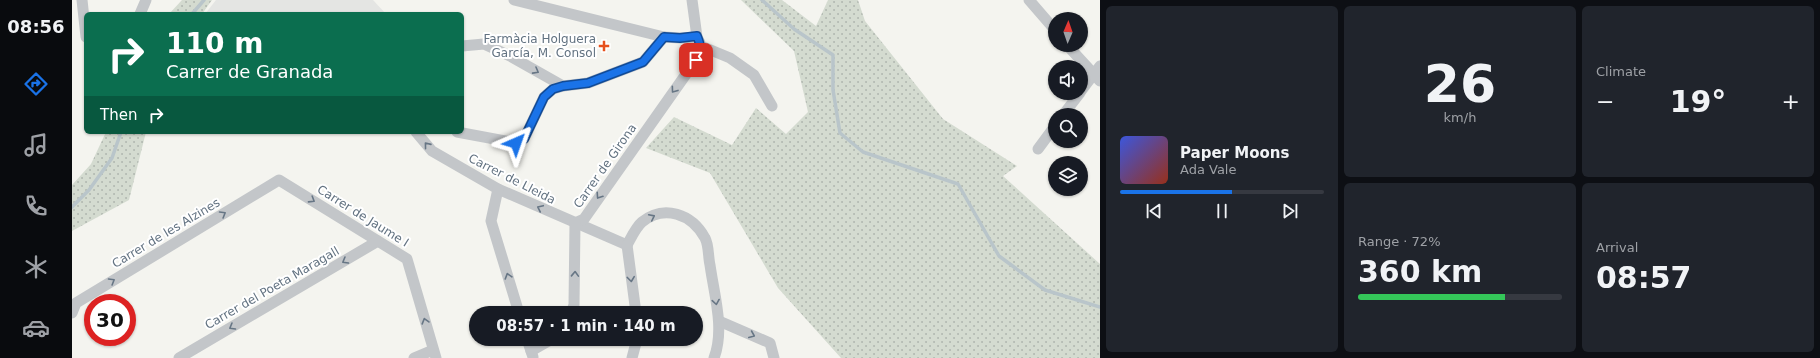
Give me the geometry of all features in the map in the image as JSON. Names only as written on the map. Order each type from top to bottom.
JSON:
[{"type":"street","points":[[82,0],[84,21]]},
{"type":"street","points":[[141,12],[146,0]]},
{"type":"street","points":[[514,0],[664,37],[699,41],[730,58],[754,75],[772,106]]},
{"type":"street","points":[[692,0],[699,41]]},
{"type":"street","points":[[1029,0],[1048,22]]},
{"type":"street","points":[[464,133],[516,143],[524,139],[544,97],[553,89],[563,86],[588,83],[643,62],[664,37]]},
{"type":"street","name":"Carrer de Girona","points":[[573,306],[575,223],[584,219],[696,60],[700,54],[699,41]]},
{"type":"street","points":[[464,46],[484,44],[510,56],[563,86]]},
{"type":"street","points":[[1073,52],[1096,78]]},
{"type":"street","points":[[1088,85],[1096,78],[1100,66]]},
{"type":"street","name":"Carrer de Lleida","points":[[418,134],[432,151],[498,189],[627,245]]},
{"type":"street","points":[[1038,149],[1048,135]]},
{"type":"street","name":"Carrer de Jaume I","points":[[279,180],[407,259],[434,354]]},
{"type":"street","name":"Carrer de les Alzines","points":[[72,313],[76,303],[279,180]]},
{"type":"street","points":[[498,189],[491,221],[517,306]]},
{"type":"street","points":[[635,306],[627,245],[640,223],[652,215],[670,211],[688,218],[705,238],[719,321],[717,350],[714,358]]},
{"type":"street","name":"Carrer del Poeta Maragall","points":[[179,358],[378,241]]},
{"type":"street","points":[[719,321],[770,343],[774,358]]},
{"type":"street","points":[[532,355],[543,346]]},
{"type":"street","points":[[632,358],[635,346]]},
{"type":"street","points":[[414,358],[434,354]]},
{"type":"shaded area","points":[[182,0],[212,0],[203,12],[171,12]]},
{"type":"shaded area","points":[[216,0],[373,0],[384,12],[207,12]]},
{"type":"shaded area","points":[[741,0],[782,0],[816,26],[828,0],[858,0],[865,21],[943,119],[1017,166],[1003,176],[1100,264],[1100,358],[841,358],[778,288],[710,173],[646,148],[674,117],[732,145],[756,108],[786,134],[808,112],[794,51]]},
{"type":"shaded area","points":[[105,134],[146,134],[129,200],[72,231],[72,185],[91,164]]},
{"type":"waterway","points":[[194,12],[204,0]]},
{"type":"waterway","points":[[762,0],[794,29],[833,55],[833,90],[840,133],[863,152],[958,184],[999,256],[1045,290],[1100,307]]},
{"type":"waterway","points":[[72,207],[89,190],[112,158],[120,134]]},
{"type":"place","name":"Farmàcia Holguera García, M. Consol","points":[[604,46]]},
{"type":"route","points":[[516,143],[524,139],[544,97],[553,89],[563,86],[588,83],[643,62],[664,37],[680,38],[697,36],[701,46],[700,54],[696,60]]}]
